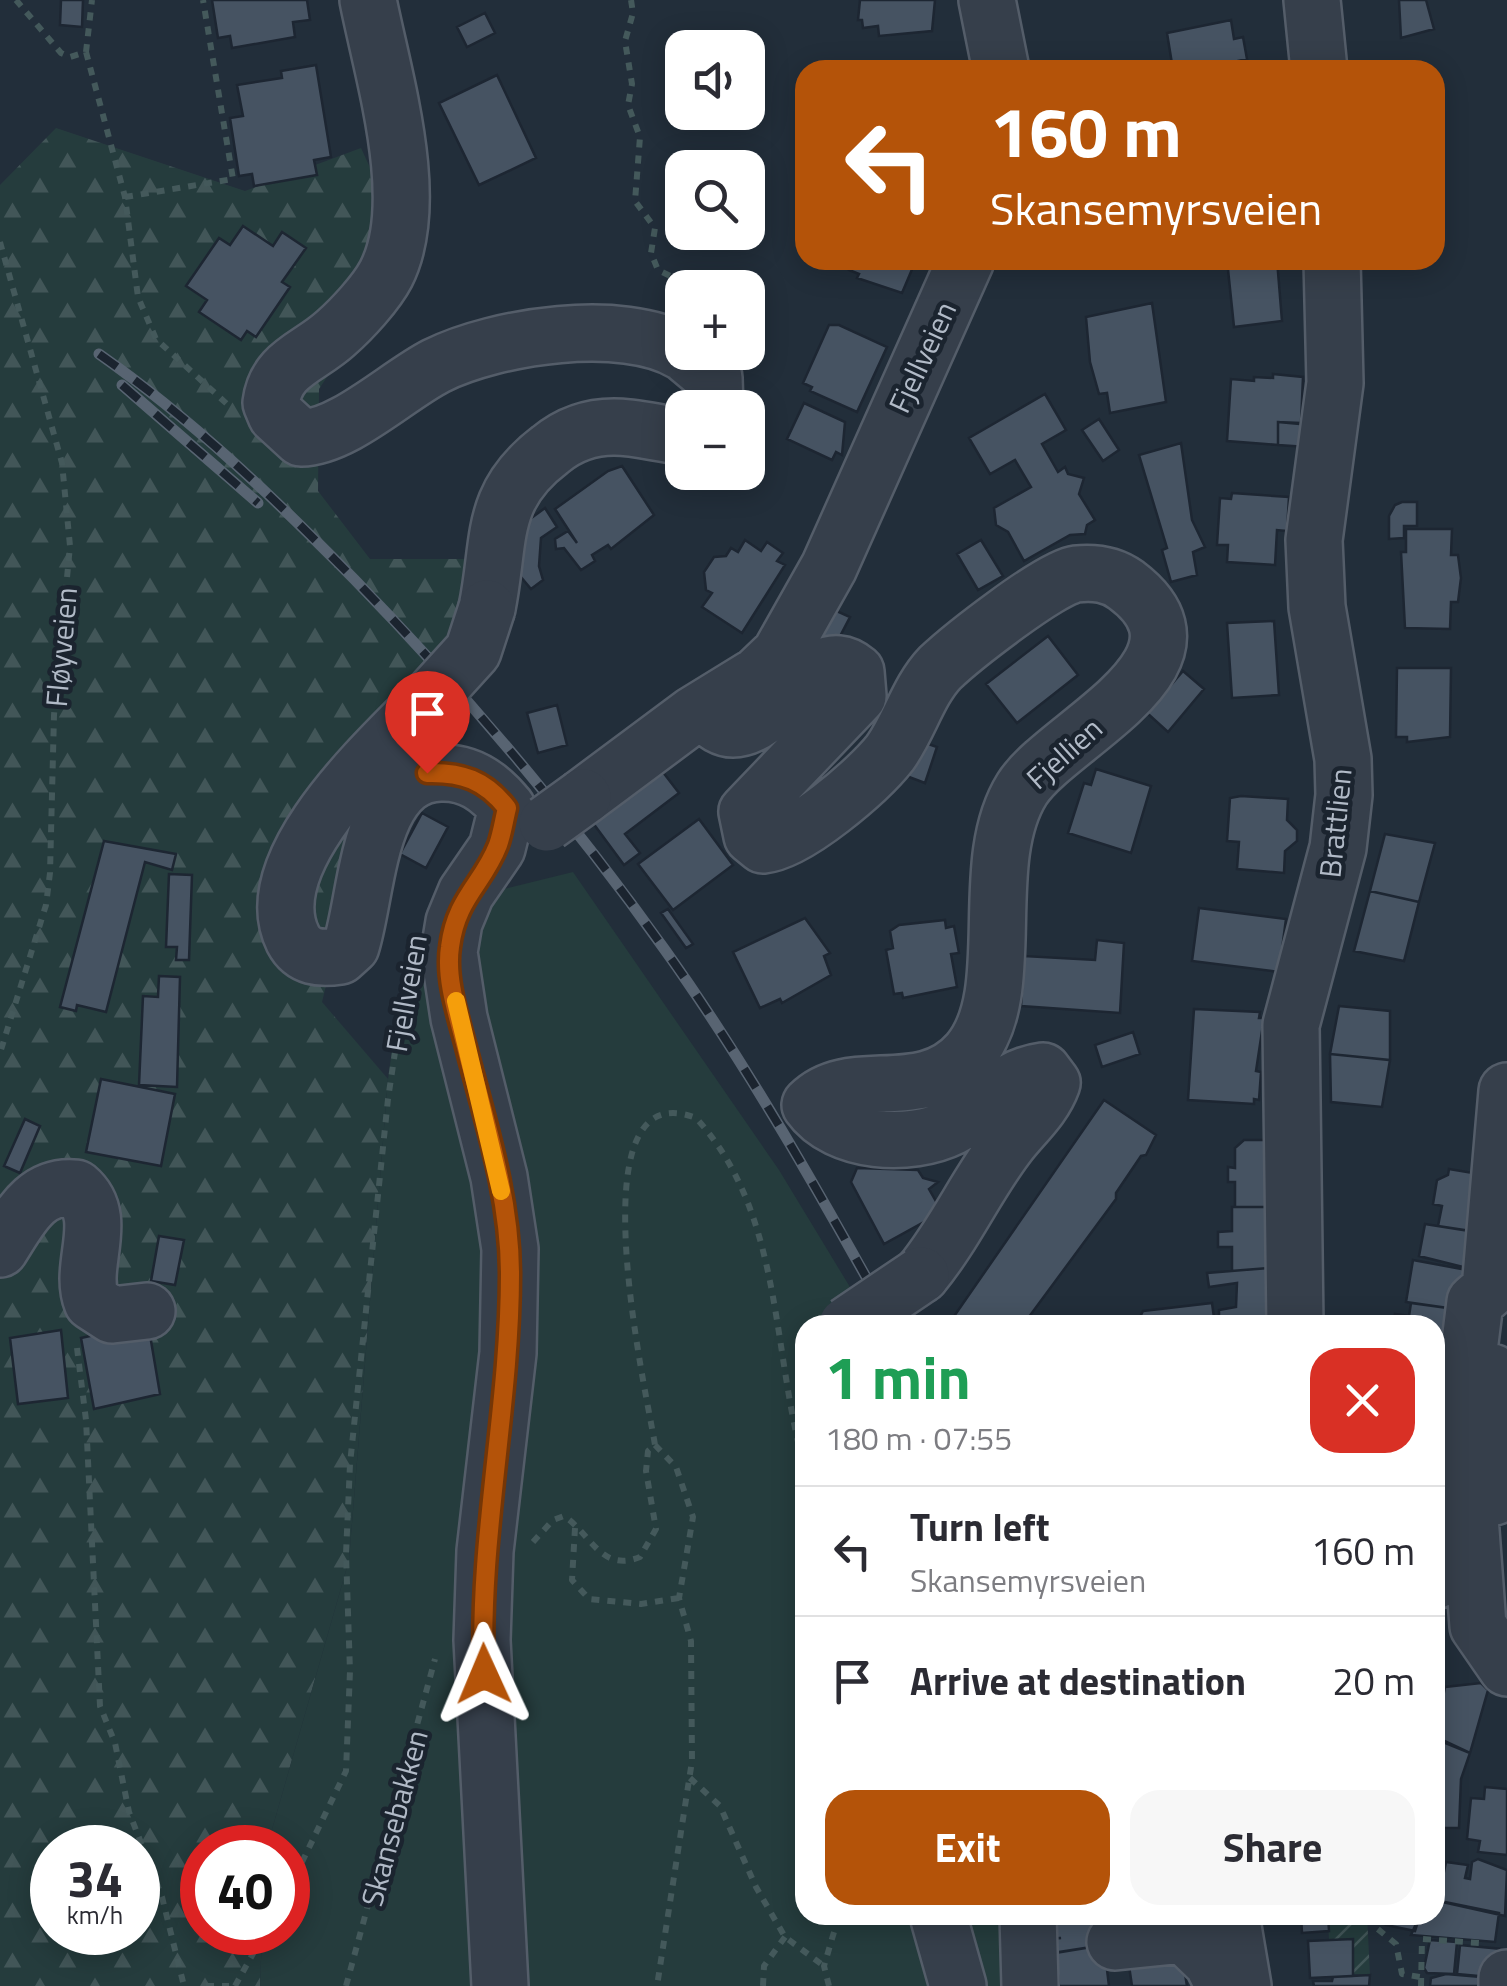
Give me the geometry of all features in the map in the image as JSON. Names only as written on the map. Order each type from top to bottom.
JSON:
[{"type":"street","points":[[368,0],[400,174],[396,240],[386,275],[336,334],[281,372],[274,383],[271,403],[283,423],[301,438],[329,432],[437,366],[518,340],[617,334],[665,343]]},
{"type":"street","points":[[988,0],[999,60]]},
{"type":"street","points":[[1312,0],[1318,60]]},
{"type":"street","name":"Fjellveien","points":[[497,848],[565,810],[700,711],[758,676],[780,654],[830,567],[962,270]]},
{"type":"street","name":"Brattlien","points":[[1295,1315],[1291,1025],[1328,888],[1344,795],[1343,759],[1318,607],[1314,540],[1335,383],[1332,270]]},
{"type":"street","points":[[500,1986],[482,1640],[485,1551],[508,1352],[510,1249],[499,1177],[459,1018],[449,952],[466,893],[497,848],[507,808],[493,790],[454,772],[427,773],[392,798],[381,819],[351,946],[340,956],[309,955],[296,945],[287,926],[287,901],[308,836],[328,805],[473,651],[487,608],[500,520],[512,485],[530,465],[568,436],[594,428],[665,433]]},
{"type":"street","name":"Fjellien","points":[[700,711],[720,726],[733,729],[750,725],[822,664],[841,663],[856,672],[858,696],[753,801],[748,812],[752,836],[763,845],[778,844],[833,805],[889,754],[938,670],[953,655],[1050,585],[1073,574],[1111,574],[1137,594],[1154,615],[1158,640],[1146,676],[1124,700],[1048,759],[1021,791],[998,869],[991,1002],[982,1034],[967,1056],[946,1072],[918,1084],[841,1088],[822,1092],[810,1104],[822,1122],[852,1133],[911,1138],[950,1128],[1016,1075],[1042,1071],[1052,1083],[1046,1099],[1006,1146],[956,1230],[920,1274],[861,1315]]},
{"type":"street","points":[[1507,1091],[1490,1289],[1498,1306],[1492,1330],[1486,1483],[1494,1497],[1507,1492]]},
{"type":"street","points":[[0,1249],[49,1188],[76,1188],[91,1208],[94,1224],[86,1280],[92,1302],[112,1315],[147,1310]]},
{"type":"street","points":[[1490,1289],[1475,1302],[1461,1414],[1468,1460],[1475,1610],[1483,1635],[1504,1658],[1507,1668]]},
{"type":"street","points":[[1445,1546],[1449,1532],[1449,1440],[1461,1414]]},
{"type":"street","points":[[941,1925],[958,1986]]},
{"type":"street","points":[[1028,1925],[1030,1986]]},
{"type":"street","points":[[1115,1948],[1184,1936],[1212,1962],[1235,1947]]},
{"type":"path","points":[[16,0],[61,53],[70,57],[86,52]]},
{"type":"path","points":[[92,0],[86,52],[126,197],[138,297],[156,339],[230,407]]},
{"type":"path","points":[[126,197],[233,179],[203,0]]},
{"type":"path","points":[[631,0],[633,12],[625,41],[632,84],[628,105],[640,137],[635,201],[655,228],[652,253],[658,270],[665,273]]},
{"type":"path","name":"Fløyveien","points":[[0,242],[62,463],[70,546],[54,715],[46,905],[0,1053]]},
{"type":"path","name":"Fjellveien","points":[[310,1846],[346,1772],[350,1464],[388,1099],[407,976]]},
{"type":"path","points":[[658,1986],[690,1778],[692,1662],[689,1625],[679,1598],[689,1553],[691,1500],[676,1467],[655,1445],[632,1316],[626,1187],[634,1146],[644,1130],[658,1119],[687,1115],[696,1118],[729,1160],[758,1227],[795,1412]]},
{"type":"path","points":[[92,1302],[78,1319],[75,1333],[86,1420],[100,1706],[114,1743],[129,1812],[162,1897],[184,1986]]},
{"type":"path","points":[[655,1445],[646,1460],[657,1515],[649,1547],[635,1560],[618,1562],[600,1554],[576,1526],[572,1580],[589,1598],[606,1602],[679,1598]]},
{"type":"path","name":"Skansebakken","points":[[346,1986],[440,1640]]},
{"type":"path","points":[[690,1778],[720,1806],[756,1887],[785,1937],[824,1966]]},
{"type":"path","points":[[829,1986],[824,1966],[835,1925]]},
{"type":"path","points":[[1374,1925],[1396,1944],[1402,1974],[1420,1981],[1422,1939],[1501,1969]]},
{"type":"path","points":[[763,1986],[764,1966],[785,1937]]},
{"type":"path","points":[[206,1986],[232,1986],[250,1955]]},
{"type":"green space","points":[[56,128],[245,191],[361,148],[409,253],[319,389],[318,491],[370,559],[538,559],[378,770],[322,1002],[388,1079],[349,1560],[273,1825],[180,1825],[180,1955],[261,1955],[260,1986],[0,1986],[0,185]]},
{"type":"green space","points":[[573,872],[779,1170],[867,1315],[795,1315],[795,1925],[1014,1925],[1014,1986],[260,1986],[261,1955],[310,1955],[310,1825],[273,1825],[349,1560],[388,1079],[402,978],[504,889]]},
{"type":"green space","points":[[1328,1925],[1368,1925],[1370,1975],[1353,1974],[1329,1940]]},
{"type":"building","points":[[61,0],[83,0],[82,27],[60,25]]},
{"type":"building","points":[[212,0],[307,0],[310,20],[293,22],[295,37],[232,48],[230,36],[218,38]]},
{"type":"building","points":[[860,0],[935,0],[932,31],[879,36],[878,26],[863,28],[862,20],[858,20]]},
{"type":"building","points":[[1399,0],[1426,0],[1434,29],[1401,38]]},
{"type":"building","points":[[485,13],[495,33],[467,47],[457,27]]},
{"type":"building","points":[[1231,20],[1234,39],[1243,37],[1247,59],[1171,60],[1167,33]]},
{"type":"building","points":[[316,65],[331,157],[314,160],[317,175],[254,186],[252,174],[239,176],[230,118],[243,116],[237,85],[282,78],[281,71]]},
{"type":"building","points":[[497,75],[536,158],[479,185],[439,103]]},
{"type":"building","points":[[243,226],[273,246],[282,232],[306,248],[282,282],[290,287],[256,337],[247,331],[241,340],[199,312],[207,300],[186,286],[219,238],[230,245]]},
{"type":"building","points":[[849,270],[912,270],[902,293],[857,278],[859,274]]},
{"type":"building","points":[[1228,270],[1278,270],[1282,321],[1234,327]]},
{"type":"building","points":[[1152,303],[1166,402],[1110,413],[1107,393],[1099,394],[1090,362],[1086,317]]},
{"type":"building","points":[[829,325],[839,325],[887,347],[857,412],[810,391],[812,387],[803,383]]},
{"type":"building","points":[[1273,374],[1303,377],[1301,423],[1278,422],[1278,445],[1227,441],[1231,379],[1254,381],[1254,377],[1273,378]]},
{"type":"building","points":[[1045,394],[1066,430],[1042,444],[1058,472],[1065,467],[1068,474],[1084,478],[1079,494],[1095,520],[1087,525],[1085,534],[1070,535],[1024,561],[1008,532],[996,525],[994,508],[1031,487],[1015,460],[990,474],[969,438]]},
{"type":"building","points":[[804,403],[845,422],[842,455],[836,452],[832,460],[787,439]]},
{"type":"building","points":[[1099,419],[1119,450],[1103,461],[1082,430]]},
{"type":"building","points":[[1278,422],[1311,425],[1307,447],[1278,445]]},
{"type":"building","points":[[1181,443],[1192,520],[1205,547],[1193,552],[1197,575],[1171,582],[1162,550],[1167,548],[1139,455]]},
{"type":"building","points":[[622,466],[654,515],[611,549],[608,545],[592,555],[595,561],[581,570],[564,548],[556,549],[555,539],[568,531],[577,543],[555,509],[608,471]]},
{"type":"building","points":[[1232,493],[1289,497],[1287,531],[1277,530],[1275,565],[1227,562],[1228,545],[1217,545],[1220,498],[1231,499]]},
{"type":"building","points":[[1417,502],[1417,526],[1404,526],[1404,538],[1389,539],[1389,516],[1395,505]]},
{"type":"building","points":[[545,508],[557,527],[541,538],[539,566],[543,580],[531,589],[520,576],[512,575],[519,527]]},
{"type":"building","points":[[1406,529],[1452,529],[1451,555],[1458,555],[1461,578],[1458,602],[1451,602],[1450,629],[1405,628],[1401,552],[1406,552]]},
{"type":"building","points":[[745,540],[761,551],[767,542],[783,553],[777,561],[785,565],[742,633],[702,607],[712,593],[706,590],[704,572],[714,557],[726,556],[731,548],[738,552]]},
{"type":"building","points":[[981,540],[1003,576],[978,590],[957,554]]},
{"type":"building","points":[[830,608],[850,617],[837,642],[827,637],[822,646],[813,641]]},
{"type":"building","points":[[1274,621],[1279,695],[1232,698],[1227,623]]},
{"type":"building","points":[[1048,636],[1078,675],[1017,723],[986,684]]},
{"type":"building","points":[[1397,668],[1451,668],[1450,737],[1407,742],[1407,737],[1396,737]]},
{"type":"building","points":[[1183,671],[1204,689],[1168,732],[1147,713]]},
{"type":"building","points":[[557,705],[567,745],[538,753],[527,713]]},
{"type":"building","points":[[914,739],[937,747],[925,783],[901,774]]},
{"type":"building","points":[[659,767],[679,793],[625,834],[640,853],[624,865],[590,819]]},
{"type":"building","points":[[1096,769],[1151,786],[1131,853],[1068,833],[1084,783],[1091,785]]},
{"type":"building","points":[[1230,798],[1288,799],[1287,820],[1297,830],[1297,841],[1285,851],[1284,873],[1237,869],[1239,842],[1227,841]]},
{"type":"building","points":[[422,813],[448,827],[426,868],[400,854]]},
{"type":"building","points":[[699,819],[733,865],[673,910],[638,864]]},
{"type":"building","points":[[1385,834],[1435,843],[1419,902],[1370,891]]},
{"type":"building","points":[[104,841],[176,854],[172,870],[145,862],[106,1012],[77,1005],[76,1011],[60,1007]]},
{"type":"building","points":[[169,874],[192,875],[189,960],[176,960],[177,947],[166,947]]},
{"type":"building","points":[[1370,891],[1419,902],[1404,961],[1354,951]]},
{"type":"building","points":[[1199,908],[1286,919],[1279,972],[1192,961]]},
{"type":"building","points":[[668,909],[693,944],[686,948],[661,913]]},
{"type":"building","points":[[805,918],[830,953],[824,956],[831,975],[782,1003],[780,999],[760,1008],[733,952]]},
{"type":"building","points":[[945,920],[946,928],[954,926],[959,953],[951,954],[957,987],[903,998],[902,993],[894,994],[886,950],[893,948],[890,931],[899,925]]},
{"type":"building","points":[[1097,940],[1124,943],[1120,1013],[1021,1006],[1024,956],[1095,960]]},
{"type":"building","points":[[159,976],[180,977],[177,1087],[139,1085],[143,996],[158,997]]},
{"type":"building","points":[[1339,1006],[1390,1011],[1390,1060],[1330,1054]]},
{"type":"building","points":[[1194,1009],[1260,1012],[1259,1018],[1264,1018],[1256,1071],[1261,1072],[1259,1100],[1254,1099],[1254,1104],[1188,1100]]},
{"type":"building","points":[[1133,1032],[1140,1054],[1102,1067],[1095,1045]]},
{"type":"building","points":[[1330,1054],[1390,1060],[1382,1107],[1331,1102]]},
{"type":"building","points":[[101,1079],[175,1094],[161,1166],[86,1152]]},
{"type":"building","points":[[1104,1100],[1156,1135],[1146,1155],[1141,1156],[1116,1193],[1116,1199],[1030,1315],[955,1315]]},
{"type":"building","points":[[25,1119],[40,1126],[20,1173],[4,1166]]},
{"type":"building","points":[[1244,1140],[1281,1140],[1280,1207],[1235,1207],[1235,1182],[1228,1182],[1228,1167],[1235,1168],[1235,1148]]},
{"type":"building","points":[[857,1168],[918,1170],[923,1178],[938,1182],[929,1189],[942,1212],[884,1244],[851,1182]]},
{"type":"building","points":[[1449,1169],[1485,1175],[1484,1233],[1438,1226],[1442,1206],[1433,1204],[1437,1180],[1448,1175]]},
{"type":"building","points":[[1232,1207],[1280,1207],[1280,1267],[1232,1271],[1232,1247],[1218,1247],[1218,1232],[1232,1231]]},
{"type":"building","points":[[1425,1224],[1482,1233],[1475,1270],[1419,1256]]},
{"type":"building","points":[[159,1236],[184,1240],[175,1285],[151,1281]]},
{"type":"building","points":[[1413,1260],[1467,1270],[1462,1310],[1406,1302]]},
{"type":"building","points":[[1280,1267],[1280,1315],[1219,1315],[1219,1310],[1236,1307],[1237,1283],[1209,1287],[1207,1273]]},
{"type":"building","points":[[1212,1303],[1214,1315],[1141,1315],[1143,1311]]},
{"type":"building","points":[[1411,1303],[1462,1310],[1457,1349],[1445,1347],[1445,1315],[1409,1315]]},
{"type":"building","points":[[148,1323],[160,1394],[94,1409],[81,1338]]},
{"type":"building","points":[[61,1330],[68,1398],[18,1404],[10,1338]]},
{"type":"building","points":[[1481,1683],[1488,1690],[1470,1753],[1445,1741],[1445,1687]]},
{"type":"building","points":[[1445,1743],[1470,1753],[1461,1779],[1459,1828],[1445,1828]]},
{"type":"building","points":[[1485,1787],[1507,1789],[1507,1855],[1478,1852],[1480,1841],[1467,1839],[1471,1798],[1484,1799]]},
{"type":"building","points":[[1478,1859],[1507,1870],[1505,1916],[1445,1903],[1446,1862],[1468,1865],[1465,1878],[1470,1879],[1472,1862]]},
{"type":"building","points":[[1445,1902],[1499,1913],[1495,1942],[1411,1935],[1416,1925],[1445,1925]]},
{"type":"building","points":[[1054,1925],[1101,1925],[1104,1945],[1046,1954],[1044,1940],[1061,1938],[1056,1938]]},
{"type":"building","points":[[1302,1925],[1329,1925],[1329,1931],[1302,1933]]},
{"type":"building","points":[[1386,1925],[1417,1925],[1415,1931]]},
{"type":"building","points":[[1353,1939],[1353,1976],[1310,1978],[1308,1941]]},
{"type":"building","points":[[1430,1940],[1457,1942],[1454,1974],[1427,1973],[1424,1968]]},
{"type":"building","points":[[1104,1945],[1109,1986],[1059,1986],[1058,1976],[1046,1978],[1043,1955]]},
{"type":"building","points":[[1460,1945],[1502,1949],[1500,1978],[1457,1974]]},
{"type":"building","points":[[1128,1959],[1183,1962],[1187,1986],[1132,1986]]},
{"type":"building","points":[[1446,1974],[1493,1978],[1493,1986],[1430,1986],[1431,1978]]},
{"type":"building","points":[[1370,1975],[1369,1986],[1314,1986],[1313,1981],[1332,1981],[1333,1977]]},
{"type":"railway","points":[[99,354],[200,433],[263,490],[396,623],[517,758],[629,901],[726,1041],[887,1315]]},
{"type":"railway","points":[[122,385],[258,503]]},
{"type":"slow traffic","points":[[456,1001],[501,1191]]},
{"type":"route","points":[[427,773],[454,772],[476,780],[493,790],[507,808],[497,848],[466,893],[454,922],[449,952],[459,1018],[499,1177],[510,1249],[508,1352],[485,1551],[484,1674]]}]
